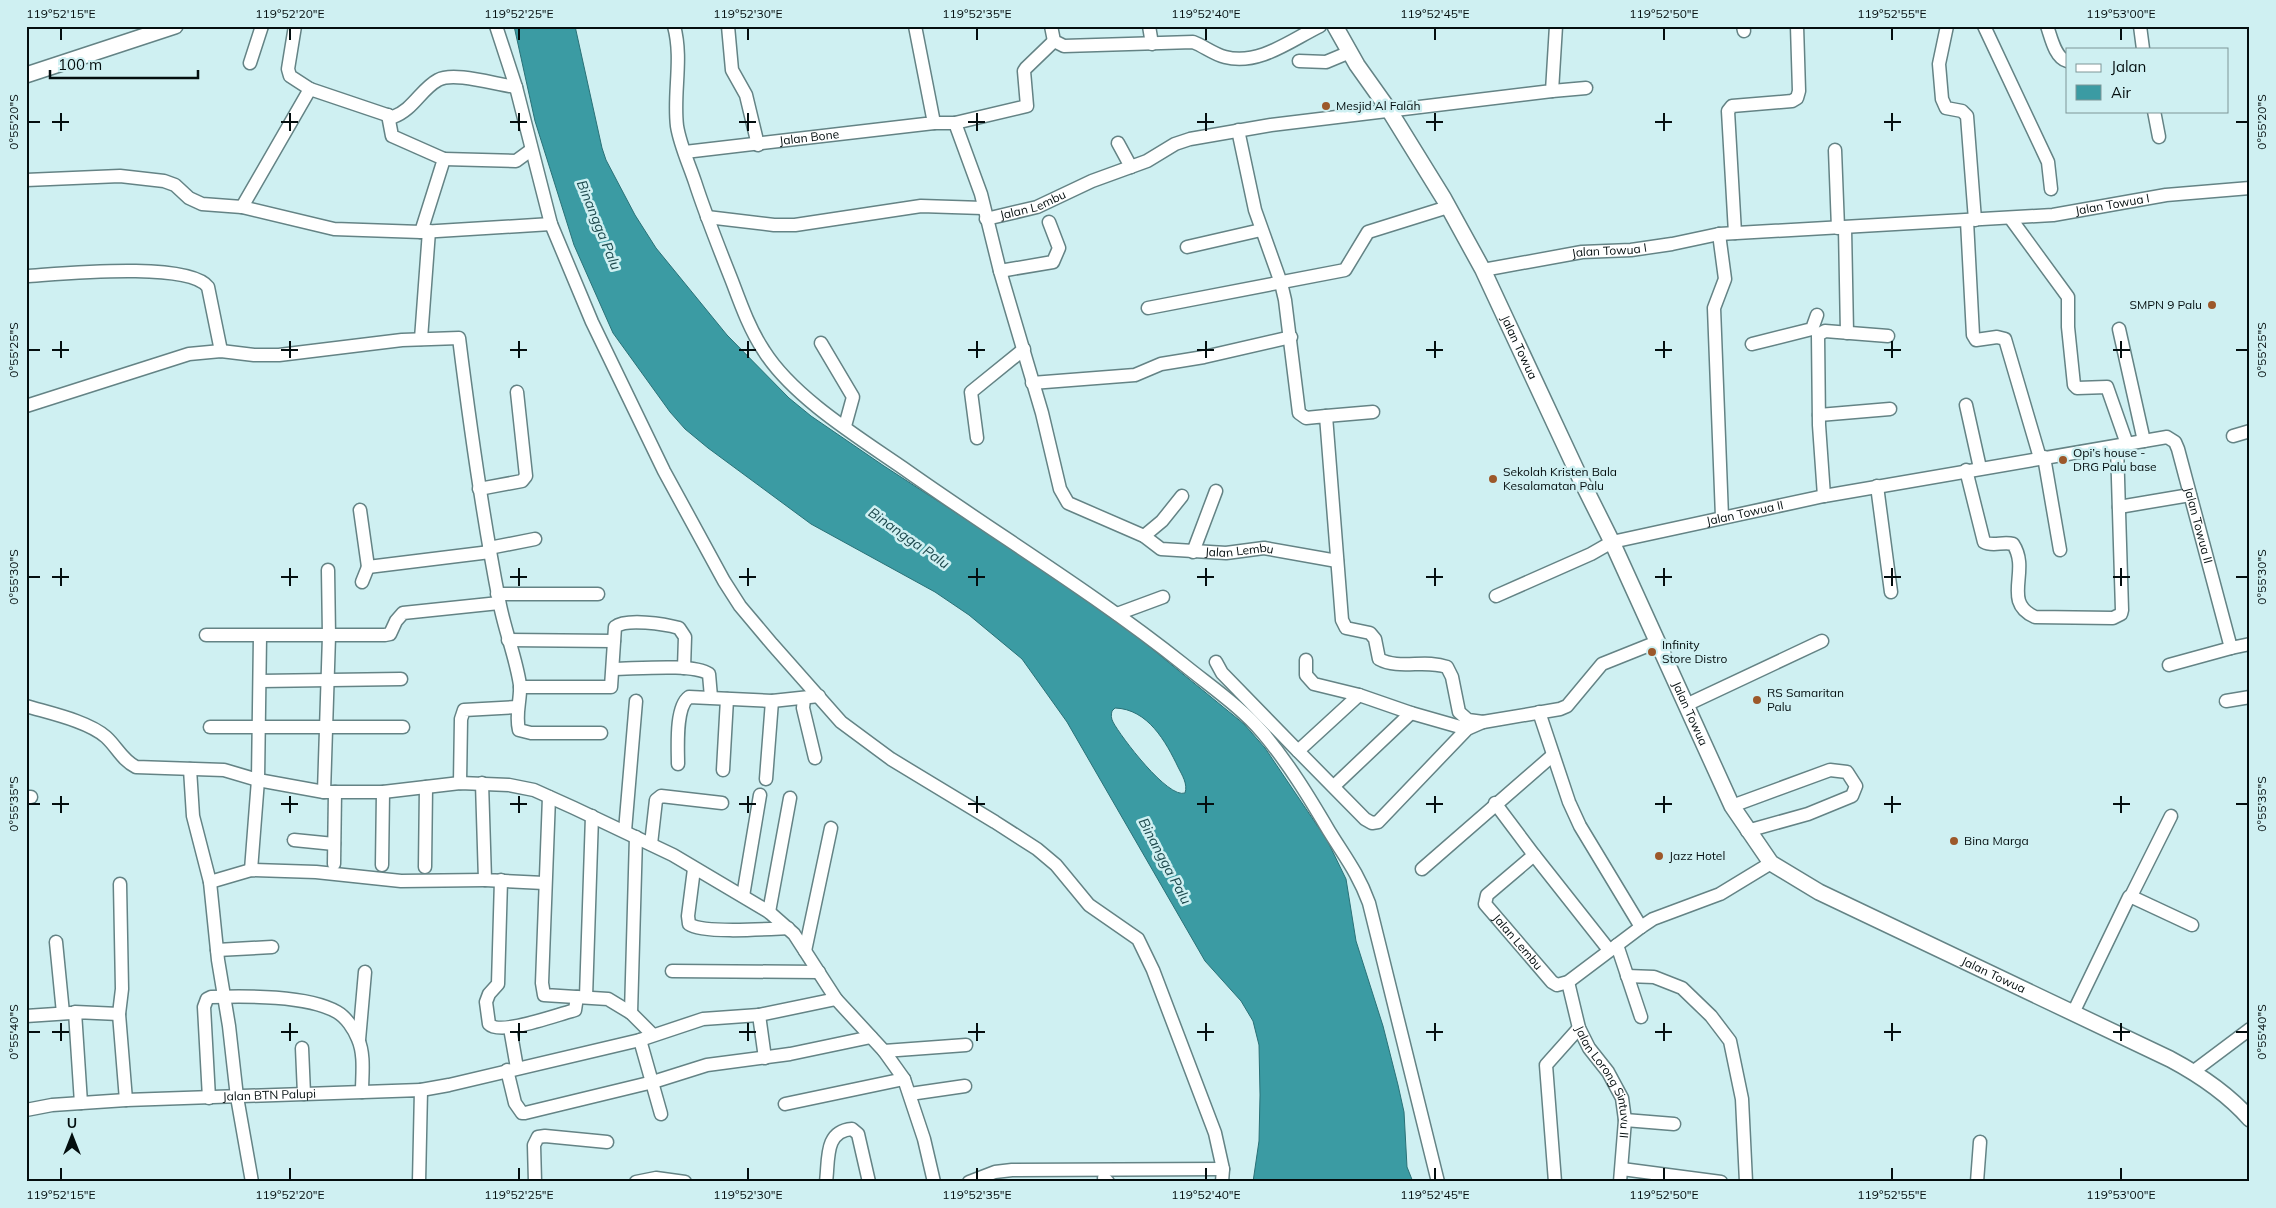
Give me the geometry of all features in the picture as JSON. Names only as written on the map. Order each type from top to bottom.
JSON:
[{"type":"main road","points":[[26,75],[175,26]]},
{"type":"main road","name":"Jalan Towua","points":[[1334,26],[1389,110],[1448,207],[1483,270],[1612,542],[1732,806],[1747,831],[1771,863],[1819,892],[2194,1071],[2223,1092],[2250,1119]]},
{"type":"street","points":[[250,63],[262,26]]},
{"type":"street","points":[[295,26],[288,69],[290,76],[310,89],[393,117],[400,114],[436,81],[442,78],[467,79],[516,87]]},
{"type":"street","points":[[496,26],[516,87],[551,224],[592,322],[698,537],[740,606],[841,722],[872,746],[1037,849],[1056,865],[1089,905],[1109,921],[1138,939],[1153,970],[1215,1133],[1222,1176],[1105,1178],[1012,1170],[995,1172],[969,1182]]},
{"type":"street","points":[[674,26],[678,48],[678,75],[675,100],[679,138],[707,218],[740,300],[764,352],[779,373],[845,426],[950,502],[1117,614],[1212,688],[1262,732],[1297,775],[1331,835],[1354,869],[1369,903],[1438,1182]]},
{"type":"street","points":[[728,26],[732,70],[746,95],[758,145]]},
{"type":"street","points":[[915,26],[934,123]]},
{"type":"street","points":[[1051,26],[1054,41],[1071,47],[1193,42],[1224,57],[1244,58],[1262,55],[1278,49],[1320,26]]},
{"type":"street","points":[[1149,26],[1152,44]]},
{"type":"street","points":[[1552,91],[1556,26]]},
{"type":"street","points":[[1735,233],[1728,111],[1732,106],[1792,101],[1797,98],[1799,91],[1797,26]]},
{"type":"street","points":[[1947,26],[1939,64],[1942,99],[1946,108],[1962,111],[1967,116],[1971,221],[1972,335],[1976,340],[1997,337],[2005,339],[2042,458],[2060,550]]},
{"type":"street","points":[[1984,26],[2048,162],[2051,189]]},
{"type":"street","points":[[2047,26],[2058,53],[2063,60],[2066,61]]},
{"type":"street","points":[[2140,26],[2143,48]]},
{"type":"street","name":"Jalan Bone","points":[[685,152],[934,123],[955,123],[1027,106],[1024,71],[1054,41]]},
{"type":"street","points":[[1299,61],[1326,62],[1350,52]]},
{"type":"street","name":"Jalan Lembu","points":[[707,218],[774,225],[795,224],[921,206],[984,213],[1037,207],[1059,199],[1092,181],[1147,161],[1175,144],[1238,130],[1389,110],[1586,88]]},
{"type":"street","points":[[242,206],[310,89]]},
{"type":"street","points":[[2154,112],[2159,137]]},
{"type":"street","points":[[388,115],[392,136],[444,159],[516,161],[531,150]]},
{"type":"street","points":[[955,123],[978,186],[984,213]]},
{"type":"street","points":[[1238,130],[1261,230],[1281,283],[1291,337],[1299,413],[1306,418],[1373,412]]},
{"type":"street","points":[[1118,143],[1131,167]]},
{"type":"street","points":[[1835,150],[1842,228],[1847,333]]},
{"type":"street","points":[[421,339],[425,232],[444,159]]},
{"type":"street","points":[[26,180],[120,176],[164,181],[176,185],[189,198],[202,204],[242,206],[334,229],[425,232],[551,224]]},
{"type":"street","name":"Jalan Towua I","points":[[1483,270],[1582,252],[1631,250],[1719,234],[2011,219],[2084,211],[2124,201],[2166,195],[2250,188]]},
{"type":"street","points":[[1148,308],[1345,270],[1368,232],[1448,207]]},
{"type":"street","name":"Jalan Lembu","points":[[984,213],[1024,349],[1063,497],[1068,503],[1082,511],[1144,536],[1161,549],[1239,553],[1264,548],[1337,561]]},
{"type":"street","points":[[1966,470],[1982,539],[1987,544],[2013,544],[2018,551],[2021,576],[2017,599],[2026,613],[2034,617],[2113,618],[2121,614],[2119,507],[2122,445],[2108,388],[2082,389],[2074,385],[2068,327],[2068,297],[2011,219]]},
{"type":"street","points":[[1000,271],[1053,262],[1059,248],[1049,222]]},
{"type":"street","points":[[1187,247],[1261,230]]},
{"type":"street","points":[[1719,234],[1725,279],[1714,308],[1722,516]]},
{"type":"street","points":[[26,276],[119,270],[189,276],[203,280],[208,287],[222,351]]},
{"type":"street","points":[[1817,325],[1819,414],[1824,496]]},
{"type":"street","points":[[1752,344],[1804,333],[1817,325],[1847,333],[1888,336]]},
{"type":"street","points":[[2119,329],[2144,440]]},
{"type":"street","points":[[1032,383],[1135,375],[1161,364],[1204,357],[1291,337]]},
{"type":"street","points":[[26,406],[173,358],[222,351],[254,355],[278,355],[421,339],[459,338],[489,550],[498,598],[520,687],[517,707],[518,728],[523,732],[601,733]]},
{"type":"street","points":[[821,343],[853,397],[853,403],[845,426]]},
{"type":"street","points":[[977,438],[971,392],[1024,349]]},
{"type":"street","points":[[479,489],[522,480],[526,476],[517,392]]},
{"type":"street","points":[[1966,404],[1980,468]]},
{"type":"street","points":[[1819,414],[1890,409]]},
{"type":"street","points":[[1326,416],[1342,620],[1346,628],[1370,633],[1375,639],[1378,659],[1390,664],[1422,664],[1447,667],[1452,677],[1459,712],[1468,720],[1483,722]]},
{"type":"street","points":[[2233,436],[2250,431]]},
{"type":"street","name":"Jalan Towua II","points":[[1496,596],[1591,554],[1612,542],[1722,516],[1824,496],[1966,470],[2167,437],[2175,442],[2231,648]]},
{"type":"street","points":[[1877,486],[1891,592]]},
{"type":"street","points":[[1193,552],[1216,491]]},
{"type":"street","points":[[2119,507],[2190,495]]},
{"type":"street","points":[[1144,536],[1162,522],[1182,496]]},
{"type":"street","points":[[360,510],[368,567],[362,582]]},
{"type":"street","points":[[368,567],[489,550],[535,539]]},
{"type":"street","points":[[328,570],[327,728],[334,864]]},
{"type":"street","points":[[206,636],[390,634],[396,621],[403,613],[498,598],[598,594]]},
{"type":"street","points":[[1117,614],[1163,597]]},
{"type":"street","points":[[520,687],[611,687],[614,668],[615,627],[621,623],[652,624],[679,628],[685,637],[684,668]]},
{"type":"street","points":[[252,870],[260,728],[260,636]]},
{"type":"street","points":[[508,640],[614,641]]},
{"type":"street","points":[[1686,705],[1822,641]]},
{"type":"street","points":[[1216,662],[1222,673],[1365,819],[1372,823],[1378,822],[1467,729],[1483,722],[1567,706],[1602,664],[1657,642]]},
{"type":"street","points":[[2169,665],[2250,644]]},
{"type":"street","points":[[1306,660],[1306,675],[1312,683],[1359,695],[1411,713],[1467,729]]},
{"type":"street","points":[[614,668],[684,668],[700,670],[709,674],[711,697]]},
{"type":"street","points":[[260,681],[328,682],[401,679]]},
{"type":"street","points":[[1298,751],[1359,695]]},
{"type":"street","points":[[678,764],[682,705],[689,697],[772,701],[819,696]]},
{"type":"street","points":[[2226,701],[2250,697]]},
{"type":"street","points":[[804,698],[803,708],[815,758]]},
{"type":"street","points":[[723,770],[728,699]]},
{"type":"street","points":[[631,1013],[631,834],[636,701]]},
{"type":"street","points":[[766,779],[772,701]]},
{"type":"street","points":[[26,706],[96,730],[105,736],[128,763],[136,768],[224,770],[258,780],[330,792],[383,792],[460,783],[524,787],[651,844],[743,896],[788,928],[820,972],[836,999],[884,1051],[904,1079],[924,1139],[934,1182]]},
{"type":"street","points":[[460,783],[461,719],[464,710],[517,707]]},
{"type":"street","points":[[1539,712],[1569,802],[1580,826],[1641,927]]},
{"type":"street","points":[[1334,786],[1411,713]]},
{"type":"street","points":[[210,727],[404,727]]},
{"type":"street","points":[[1422,869],[1495,803],[1553,755]]},
{"type":"street","points":[[190,769],[193,816],[210,882],[217,950],[225,996],[237,1097],[252,1182]]},
{"type":"street","points":[[1732,806],[1830,770],[1847,772],[1856,786],[1852,796],[1825,808],[1747,831]]},
{"type":"street","points":[[482,783],[485,880]]},
{"type":"street","points":[[425,867],[426,787]]},
{"type":"street","points":[[382,865],[383,792]]},
{"type":"street","points":[[743,896],[760,795]]},
{"type":"street","points":[[651,844],[656,800],[660,796],[722,803]]},
{"type":"street","points":[[549,797],[544,883],[544,996],[608,999],[631,1013],[652,1034]]},
{"type":"street","points":[[768,912],[790,798]]},
{"type":"street","points":[[1495,803],[1534,855],[1613,947],[1627,976],[1641,1017]]},
{"type":"street","points":[[501,880],[498,984],[489,994],[486,1002],[491,1027],[510,1028],[575,1010],[581,997],[592,816]]},
{"type":"street","points":[[2073,1013],[2128,897],[2131,896],[2171,816]]},
{"type":"street","points":[[805,951],[831,828]]},
{"type":"street","points":[[294,840],[334,844]]},
{"type":"street","name":"Jalan Lembu","points":[[1534,855],[1487,895],[1484,904],[1552,982],[1557,985],[1568,982]]},
{"type":"street","points":[[1568,982],[1641,927],[1653,920],[1720,894],[1771,863]]},
{"type":"street","points":[[694,868],[688,916],[689,924],[692,926],[725,929],[788,928]]},
{"type":"street","points":[[210,882],[252,870],[316,872],[401,881],[501,880],[544,883]]},
{"type":"street","points":[[120,884],[122,989],[119,1014],[126,1100]]},
{"type":"street","points":[[2131,896],[2192,925]]},
{"type":"street","points":[[56,942],[69,1013],[81,1103]]},
{"type":"street","points":[[217,950],[272,947]]},
{"type":"street","points":[[672,971],[820,972]]},
{"type":"street","points":[[362,1092],[363,1059],[359,1040],[365,972]]},
{"type":"street","points":[[1627,976],[1654,977],[1682,988],[1716,1021],[1730,1041],[1742,1099],[1746,1182]]},
{"type":"street","name":"Jalan Lorong Sintuvu II","points":[[1568,982],[1578,1028],[1589,1048],[1608,1072],[1620,1092],[1625,1120],[1621,1176]]},
{"type":"street","points":[[209,1098],[205,1003],[211,997],[225,996],[289,1000],[322,1005],[339,1013],[351,1026],[359,1040]]},
{"type":"street","name":"Jalan BTN Palupi","points":[[26,1110],[52,1105],[126,1100],[421,1090],[640,1040],[652,1034],[702,1019],[759,1015],[836,999]]},
{"type":"street","points":[[26,1016],[69,1013],[119,1014]]},
{"type":"street","points":[[759,1015],[765,1058]]},
{"type":"street","points":[[510,1028],[515,1103],[522,1113],[653,1082],[706,1065],[823,1049],[871,1037]]},
{"type":"street","points":[[1555,1182],[1546,1065],[1578,1028]]},
{"type":"street","points":[[2194,1071],[2250,1029]]},
{"type":"street","points":[[640,1040],[661,1114]]},
{"type":"street","points":[[884,1051],[966,1045]]},
{"type":"street","points":[[302,1048],[304,1094]]},
{"type":"street","points":[[785,1104],[904,1079]]},
{"type":"street","points":[[910,1094],[965,1086]]},
{"type":"street","points":[[420,1182],[421,1090]]},
{"type":"street","points":[[1625,1120],[1674,1124]]},
{"type":"street","points":[[826,1182],[831,1141],[834,1134],[852,1129],[858,1134],[869,1182]]},
{"type":"street","points":[[535,1182],[534,1145],[538,1138],[546,1136],[607,1142]]},
{"type":"street","points":[[1977,1182],[1980,1142]]},
{"type":"street","points":[[1621,1176],[1720,1182]]},
{"type":"street","points":[[636,1182],[656,1178],[685,1182]]},
{"type":"water","name":"Binangga Palu","points":[[514,26],[575,26],[606,160],[635,215],[656,248],[727,335],[789,398],[811,416],[884,466],[1101,607],[1244,724],[1265,748],[1327,840],[1346,879],[1356,941],[1383,1026],[1404,1112],[1407,1167],[1413,1182],[1253,1182],[1259,1141],[1260,1095],[1259,1045],[1253,1021],[1241,1001],[1205,961],[1067,722],[1022,659],[969,615],[935,592],[811,524],[685,429],[670,412],[613,333],[574,245],[535,121]],"holes":[[[1115,708],[1137,714],[1146,721],[1168,747],[1183,776],[1186,786],[1185,793],[1177,792],[1168,787],[1157,777],[1135,753],[1118,730],[1112,719],[1112,711]]]},
{"type":"place","name":"Mesjid Al Falah","points":[[1326,106]]},
{"type":"place","name":"SMPN 9 Palu","points":[[2212,305]]},
{"type":"place","name":"Opi’s house - DRG Palu base","points":[[2063,460]]},
{"type":"place","name":"Sekolah Kristen Bala Kesalamatan Palu","points":[[1493,479]]},
{"type":"place","name":"Infinity Store Distro","points":[[1652,652]]},
{"type":"place","name":"RS Samaritan Palu","points":[[1757,700]]},
{"type":"place","name":"Bina Marga","points":[[1954,841]]},
{"type":"place","name":"Jazz Hotel","points":[[1659,856]]}]
